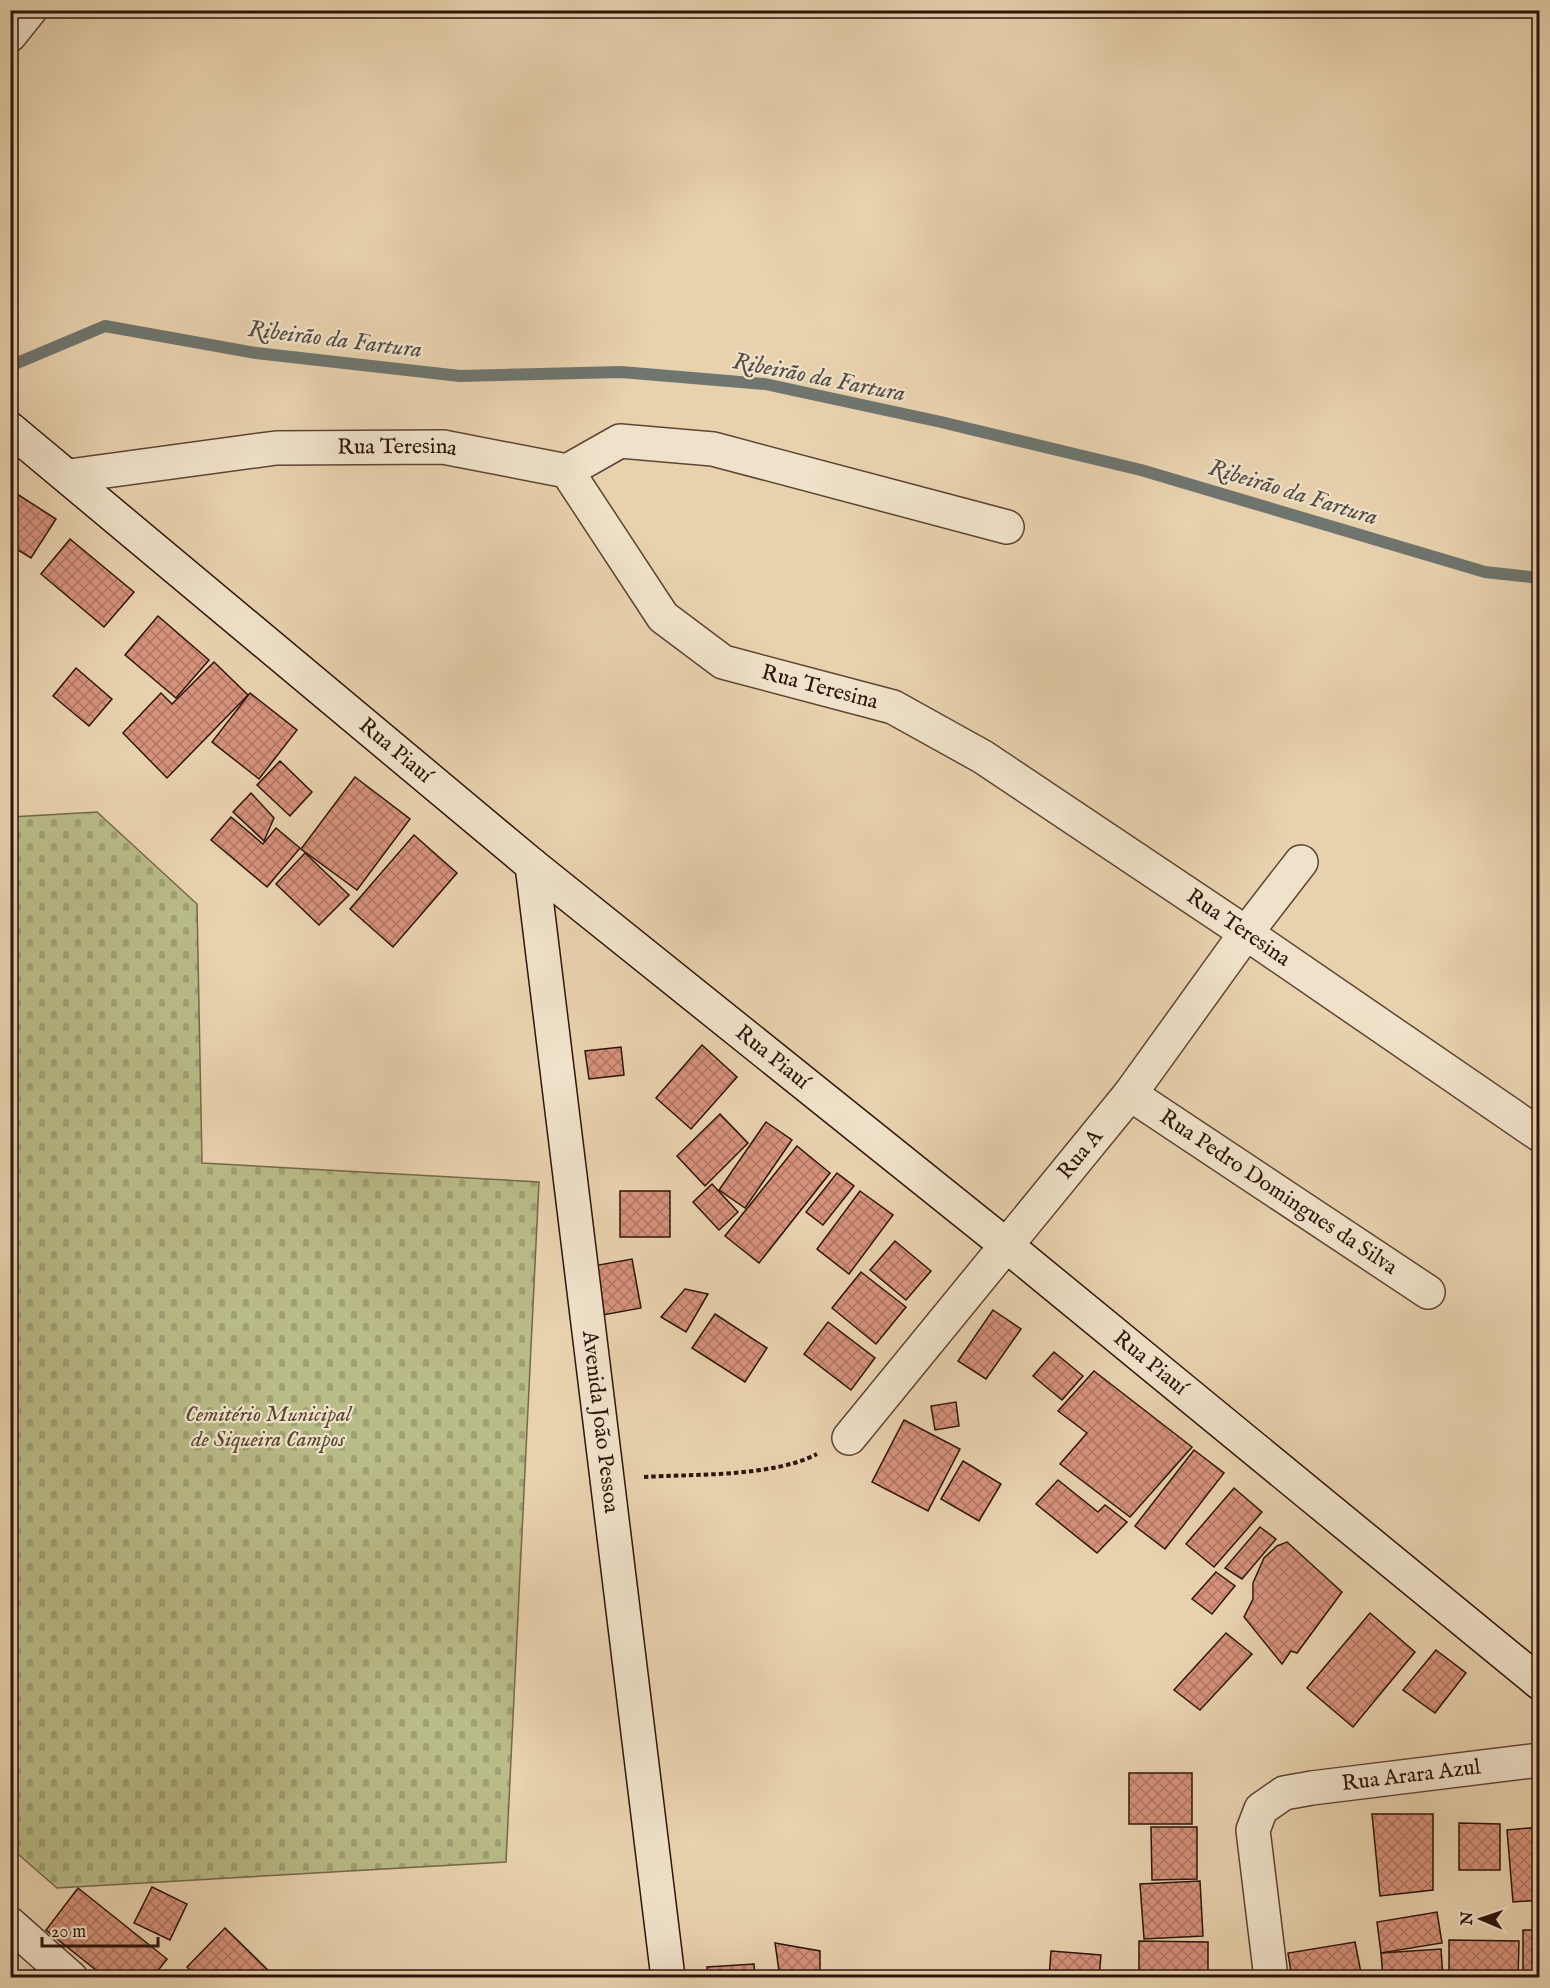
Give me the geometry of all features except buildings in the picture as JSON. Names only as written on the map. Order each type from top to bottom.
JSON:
[{"type":"street","points":[[10,35],[30,10]]},
{"type":"street","name":"Rua Piauí","points":[[10,429],[532,865],[1006,1245],[1539,1683]]},
{"type":"street","points":[[567,471],[620,441],[713,449],[1007,527]]},
{"type":"street","name":"Rua Teresina","points":[[69,476],[276,448],[443,447],[567,471],[663,617],[723,663],[893,707],[983,757],[1246,933],[1539,1135]]},
{"type":"street","name":"Rua A","points":[[849,1438],[1130,1094],[1246,933],[1301,862]]},
{"type":"street","name":"Avenida João Pessoa","points":[[532,865],[668,1977]]},
{"type":"street","name":"Rua Pedro Domingues da Silva","points":[[1130,1094],[1428,1292]]},
{"type":"street","name":"Rua Arara Azul","points":[[1271,1977],[1253,1830],[1261,1809],[1284,1793],[1312,1788],[1539,1760]]},
{"type":"street","points":[[10,1924],[71,1977]]},
{"type":"path","points":[[608,1480],[759,1470],[803,1461],[849,1438]]},
{"type":"green space","name":"Cemitério Municipal de Siqueira Campos","points":[[97,812],[197,904],[202,1163],[539,1182],[506,1862],[57,1888],[11,1848],[11,817]]},
{"type":"waterway","name":"Ribeirão da Fartura","points":[[10,366],[105,326],[256,353],[460,376],[621,372],[765,384],[941,422],[1141,470],[1485,572],[1540,578]]}]
